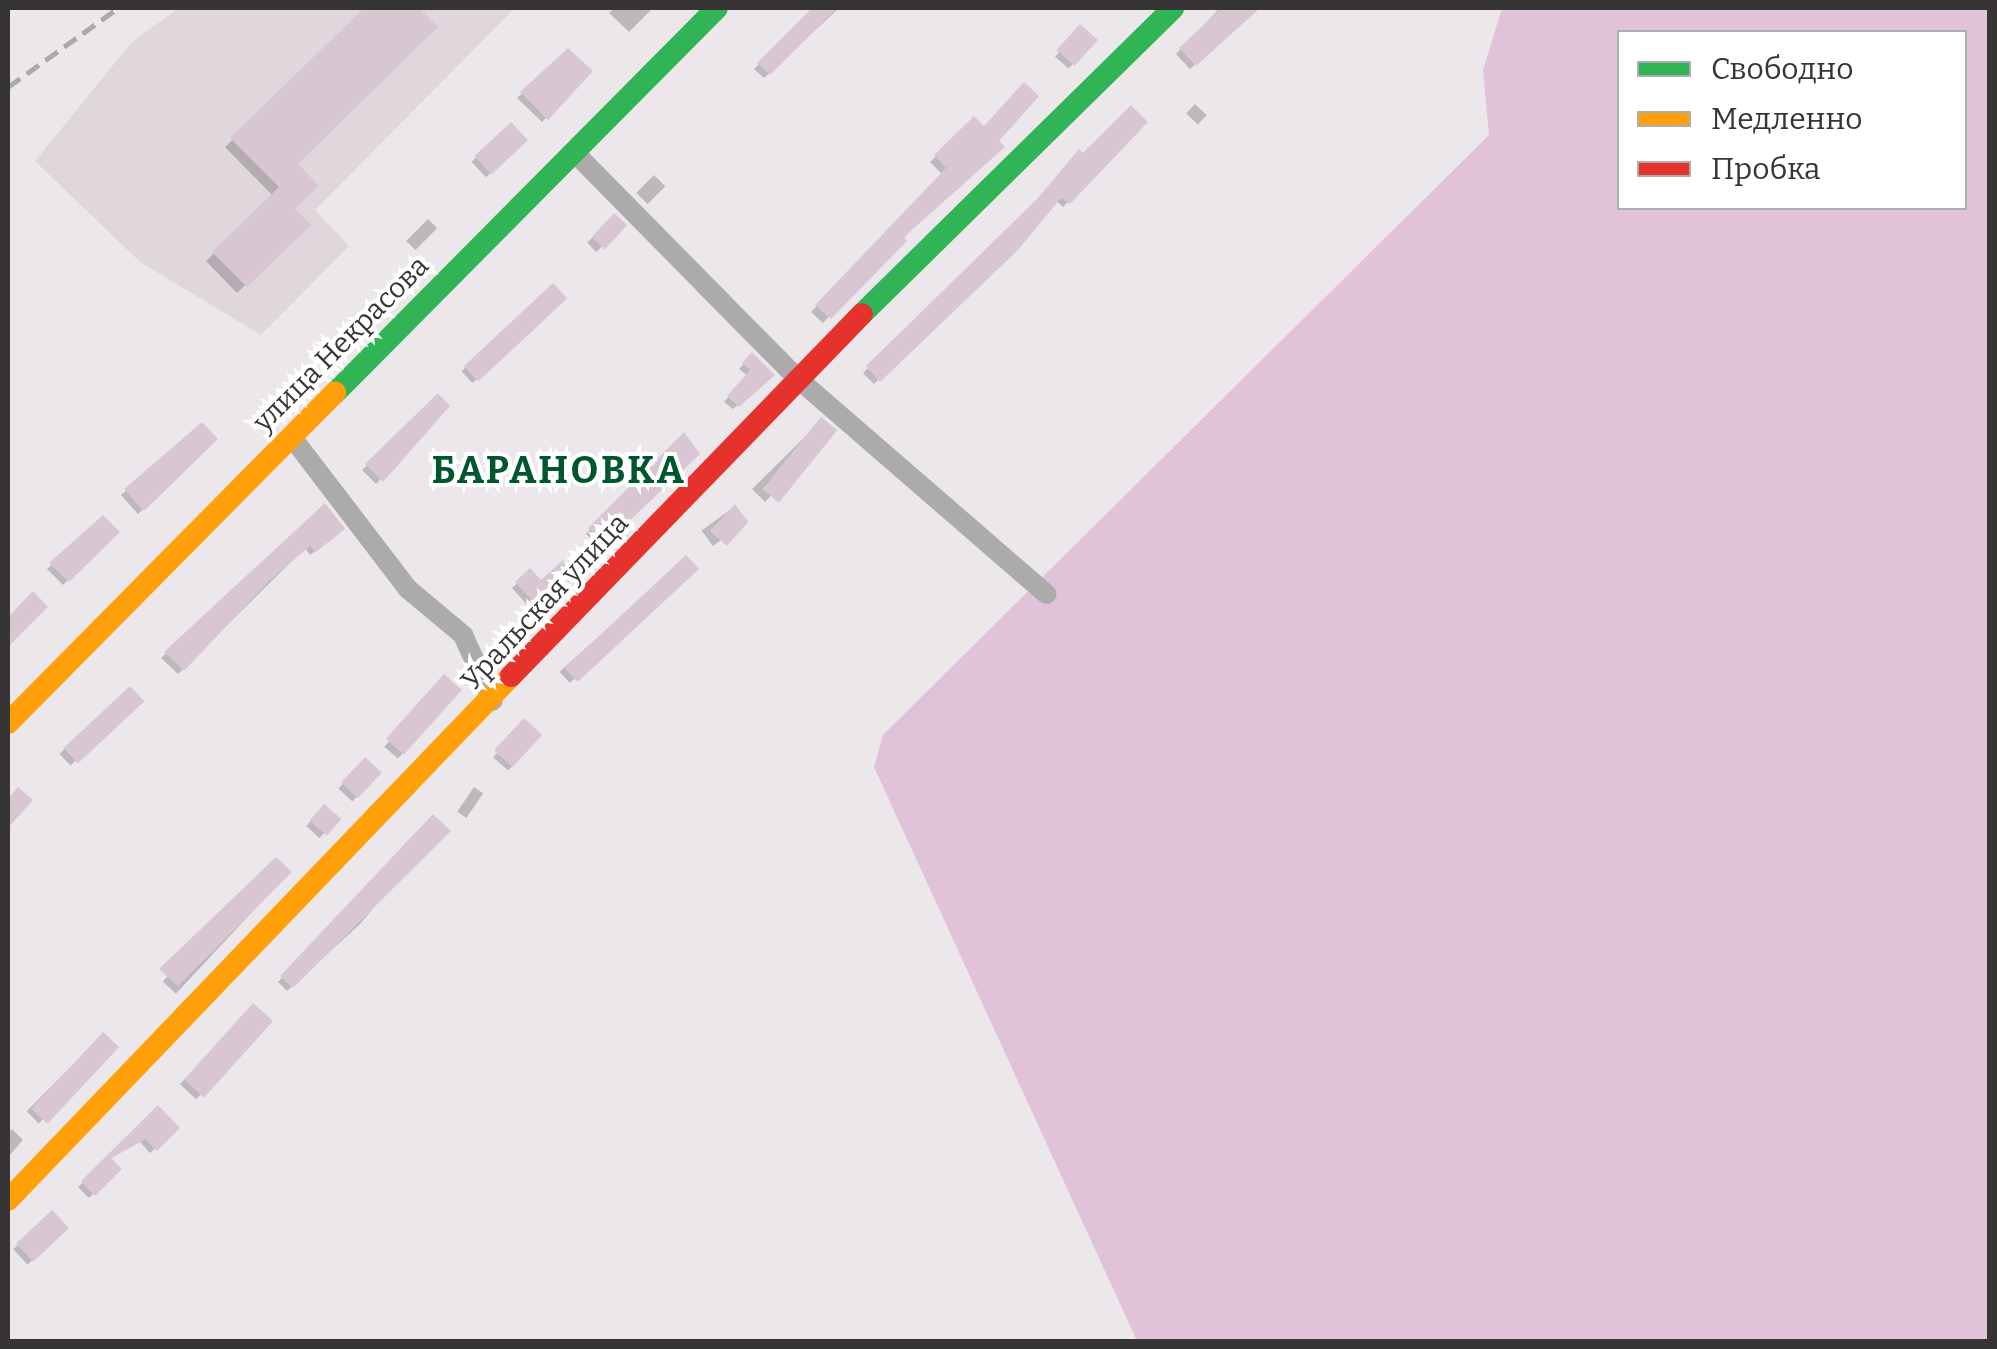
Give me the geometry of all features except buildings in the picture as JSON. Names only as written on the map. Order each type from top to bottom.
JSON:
[{"type":"street","name":"улица Некрасова","points":[[8,723],[717,8]]},
{"type":"street","name":"Уральская улица","points":[[8,1200],[493,701],[798,378],[1172,8]]},
{"type":"street","points":[[576,154],[798,378],[1046,594]]},
{"type":"street","points":[[291,436],[408,589],[463,635],[493,701]]},
{"type":"shaded area","points":[[179,8],[515,8],[315,210],[349,246],[261,335],[140,262],[35,161],[131,43]]},
{"type":"shaded area","points":[[1502,8],[1989,8],[1989,1341],[1137,1341],[874,767],[883,735],[1489,135],[1483,70]]},
{"type":"railway","points":[[8,87],[118,8]]},
{"type":"traffic: fast","points":[[335,393],[717,8]]},
{"type":"traffic: fast","points":[[862,314],[1173,8]]},
{"type":"traffic: slow","points":[[8,723],[335,393]]},
{"type":"traffic: slow","points":[[8,1200],[511,676]]},
{"type":"traffic: jam","points":[[511,676],[862,314]]},
{"type":"district","name":"БАРАНОВКА","points":[[559,471]]}]
